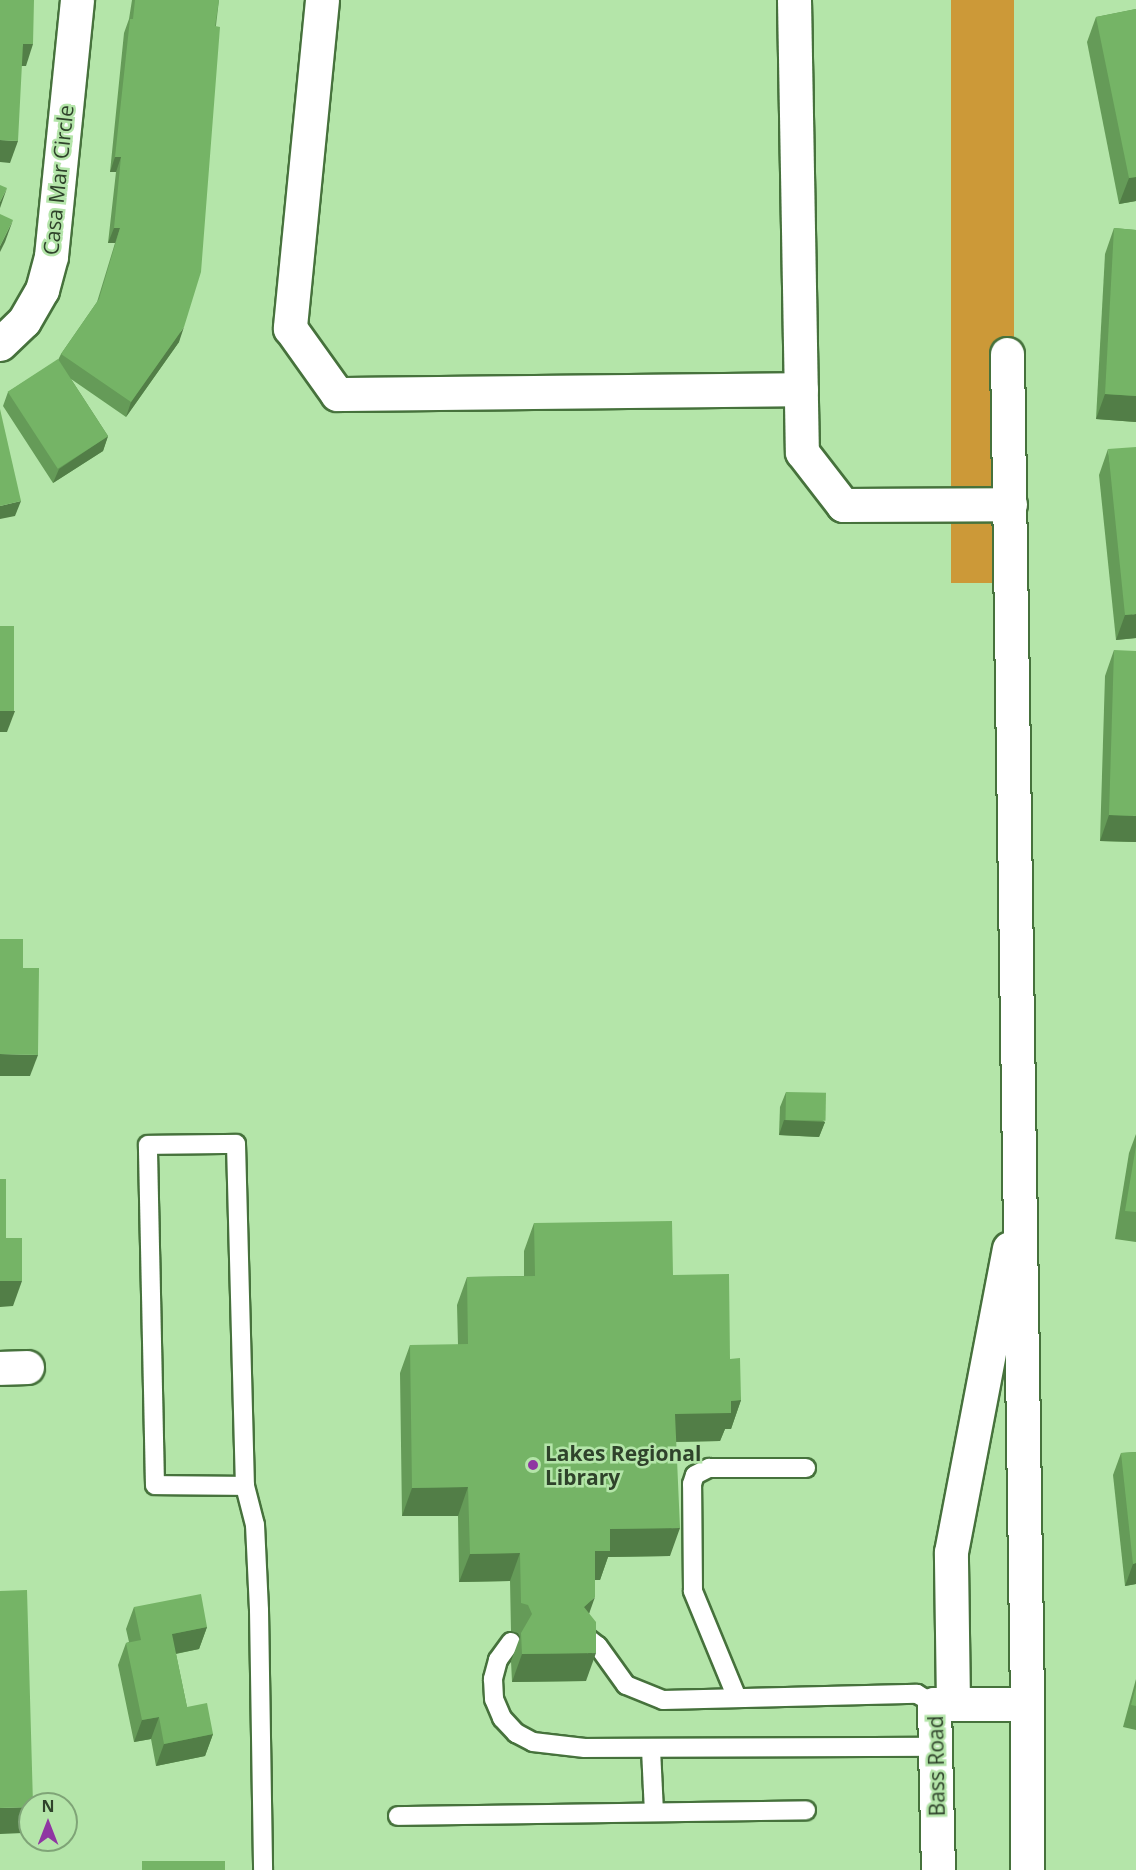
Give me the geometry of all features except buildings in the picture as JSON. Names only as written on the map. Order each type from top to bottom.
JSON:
[{"type":"street","name":"Casa Mar Circle","points":[[0,344],[30,311],[42,290],[51,256],[77,0]]},
{"type":"street","points":[[322,0],[290,328],[337,394],[801,389]]},
{"type":"street","points":[[794,0],[802,452],[843,505],[1010,504]]},
{"type":"street","points":[[1007,354],[1022,1185],[1027,1870]]},
{"type":"street","points":[[944,1704],[951,1552],[1022,1185]]},
{"type":"street","name":"Bass Road","points":[[938,1870],[935,1748],[944,1704],[1027,1704]]},
{"type":"lane","points":[[245,1486],[155,1485],[148,1144],[236,1143],[245,1486],[255,1526],[263,1870]]},
{"type":"lane","points":[[737,1698],[693,1591],[692,1484],[695,1475],[709,1468],[806,1468]]},
{"type":"lane","points":[[585,1636],[598,1646],[626,1685],[641,1694],[663,1700],[917,1694],[944,1704]]},
{"type":"lane","points":[[511,1642],[498,1660],[493,1679],[494,1699],[502,1718],[516,1732],[533,1742],[553,1745],[651,1749],[935,1748]]},
{"type":"lane","points":[[651,1749],[654,1812]]},
{"type":"lane","points":[[398,1816],[806,1810]]},
{"type":"shaded area","points":[[951,0],[1014,0],[1014,583],[951,583]]},
{"type":"place","name":"Lakes Regional Library","points":[[533,1465]]}]
